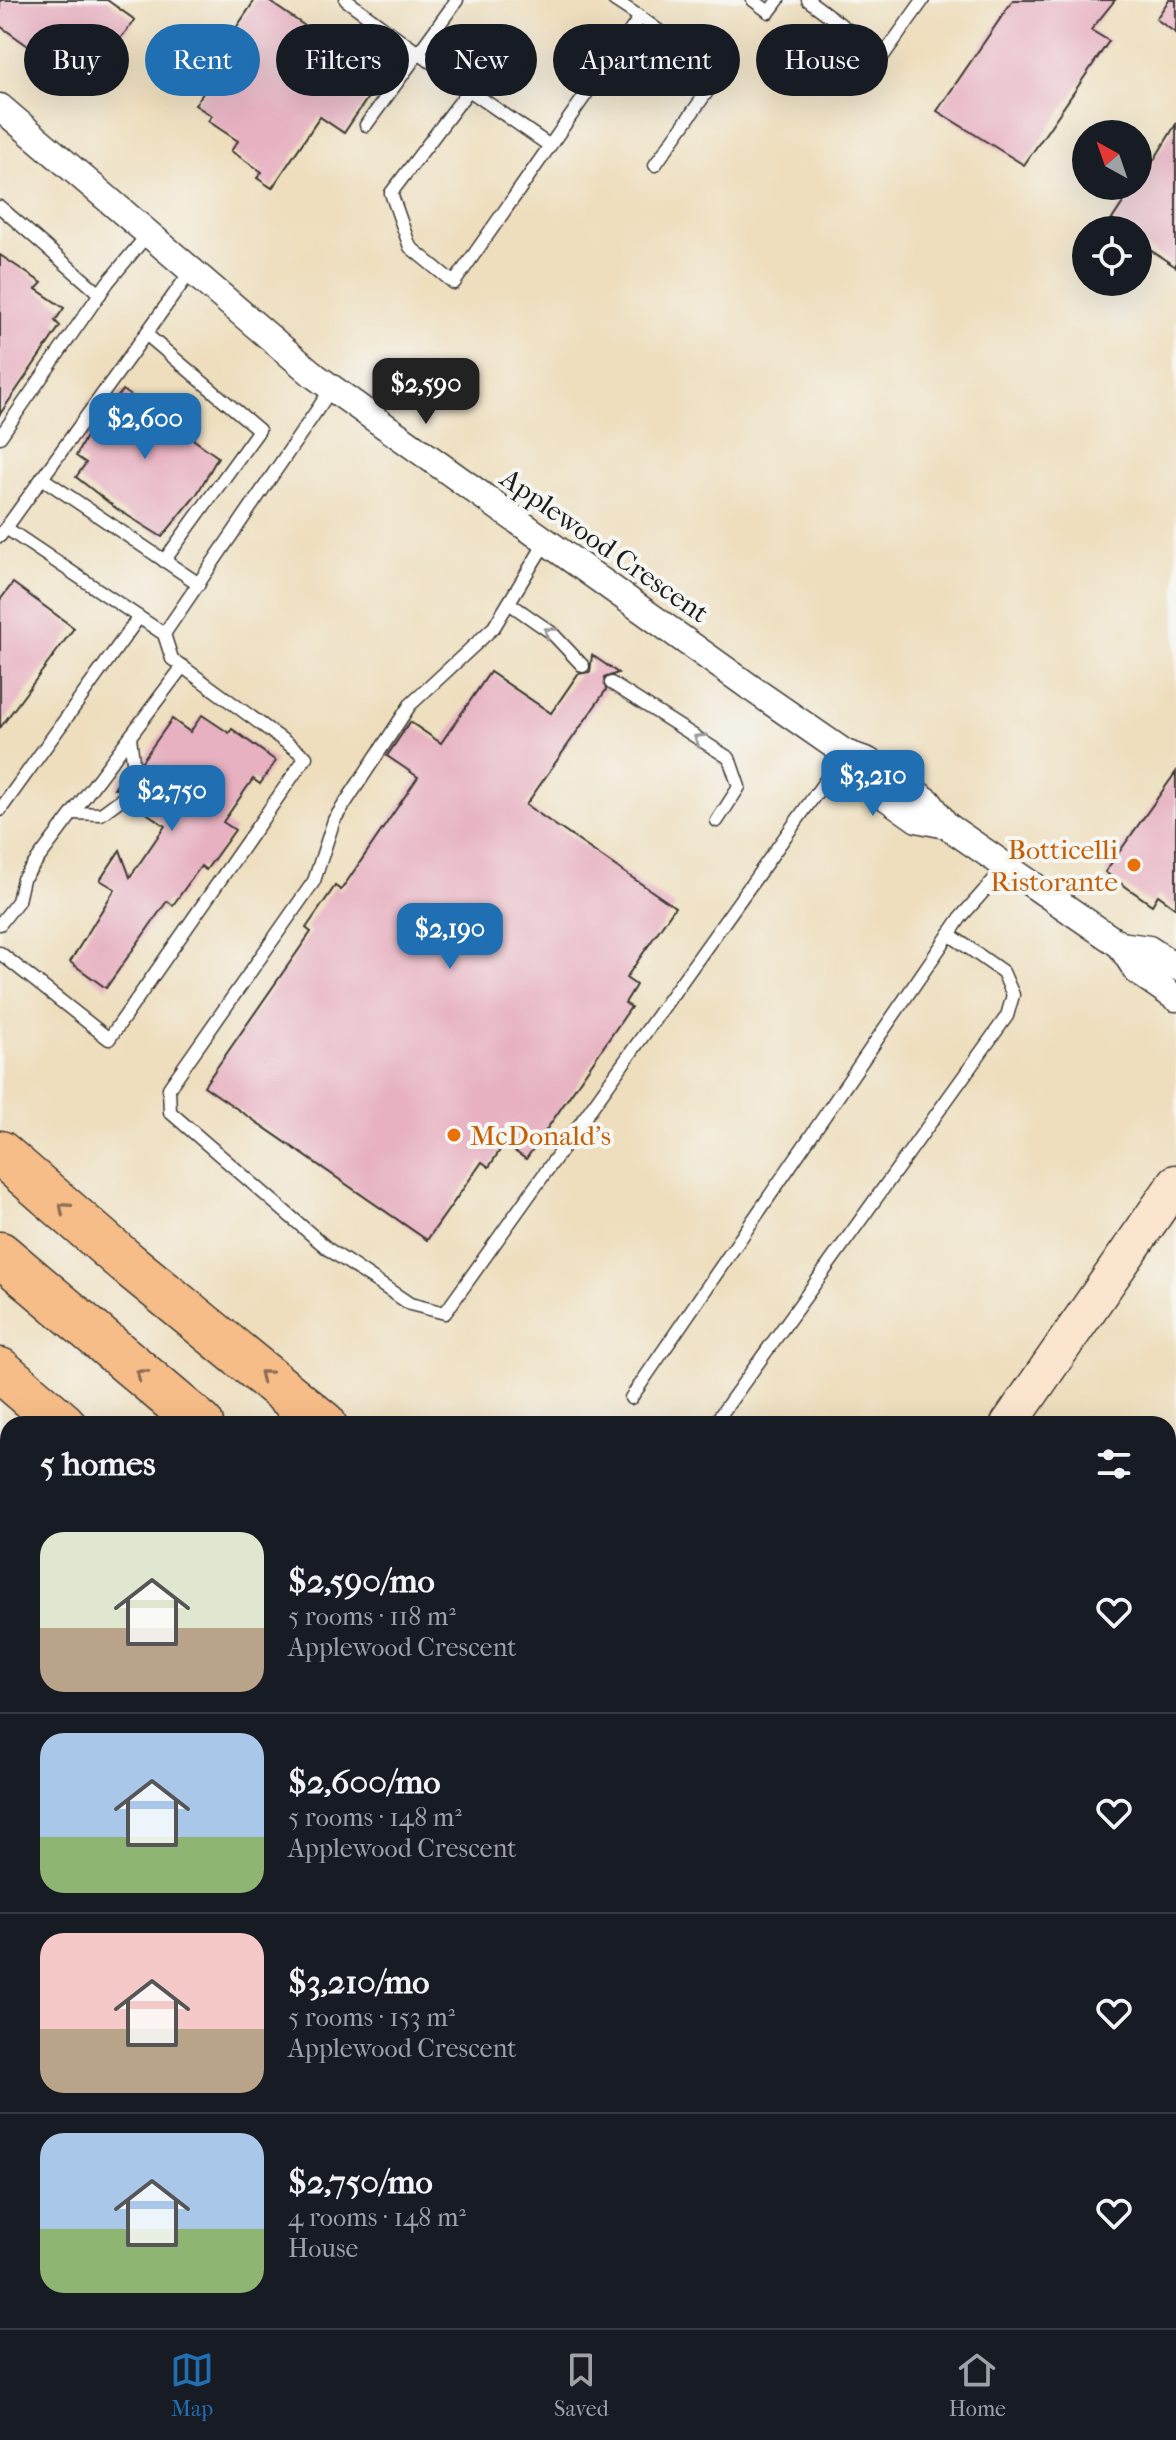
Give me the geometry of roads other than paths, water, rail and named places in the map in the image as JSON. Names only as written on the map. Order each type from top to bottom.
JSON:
[{"type":"highway","points":[[0,1153],[127,1263],[314,1416]]},
{"type":"highway","points":[[0,1254],[192,1416]]},
{"type":"highway","points":[[0,1370],[54,1416]]},
{"type":"street","name":"Applewood Crescent","points":[[1,111],[332,388],[545,543],[845,753],[868,761],[928,801],[946,825],[1120,945],[1137,971],[1176,998]]},
{"type":"street","name":"Applewood Crescent","points":[[1120,945],[1149,949],[1176,967]]},
{"type":"street","points":[[1015,1416],[1176,1183]]},
{"type":"lane","points":[[346,0],[425,55]]},
{"type":"lane","points":[[366,125],[457,0]]},
{"type":"lane","points":[[614,0],[719,75],[655,165]]},
{"type":"lane","points":[[753,0],[769,12],[778,0]]},
{"type":"lane","points":[[808,0],[883,56],[923,0]]},
{"type":"lane","points":[[464,96],[391,193],[410,247],[454,283],[640,17]]},
{"type":"lane","points":[[478,96],[550,146]]},
{"type":"lane","points":[[0,207],[100,294]]},
{"type":"lane","points":[[0,437],[100,294],[148,234]]},
{"type":"lane","points":[[0,953],[109,1039],[306,757],[172,659],[164,634],[3,532],[191,271]]},
{"type":"lane","points":[[147,335],[259,430],[164,561]]},
{"type":"lane","points":[[164,634],[332,388]]},
{"type":"lane","points":[[42,478],[199,584]]},
{"type":"lane","points":[[545,543],[494,627],[410,705],[334,820],[314,881],[169,1088],[170,1112],[328,1249],[410,1304],[445,1313],[845,753]]},
{"type":"lane","points":[[509,603],[552,633],[583,666]]},
{"type":"lane","points":[[0,810],[139,617]]},
{"type":"lane","points":[[0,924],[18,901],[23,879],[183,666]]},
{"type":"lane","points":[[611,683],[729,758],[739,787],[717,821]]},
{"type":"lane","points":[[130,737],[135,777]]},
{"type":"lane","points":[[73,813],[101,814],[124,797]]},
{"type":"lane","points":[[631,1398],[949,934],[1006,866]]},
{"type":"lane","points":[[720,1416],[1007,1016],[1013,995],[1003,972],[949,934]]},
{"type":"place","name":"Botticelli Ristorante","points":[[1134,865]]},
{"type":"place","name":"McDonald's","points":[[454,1135]]}]
